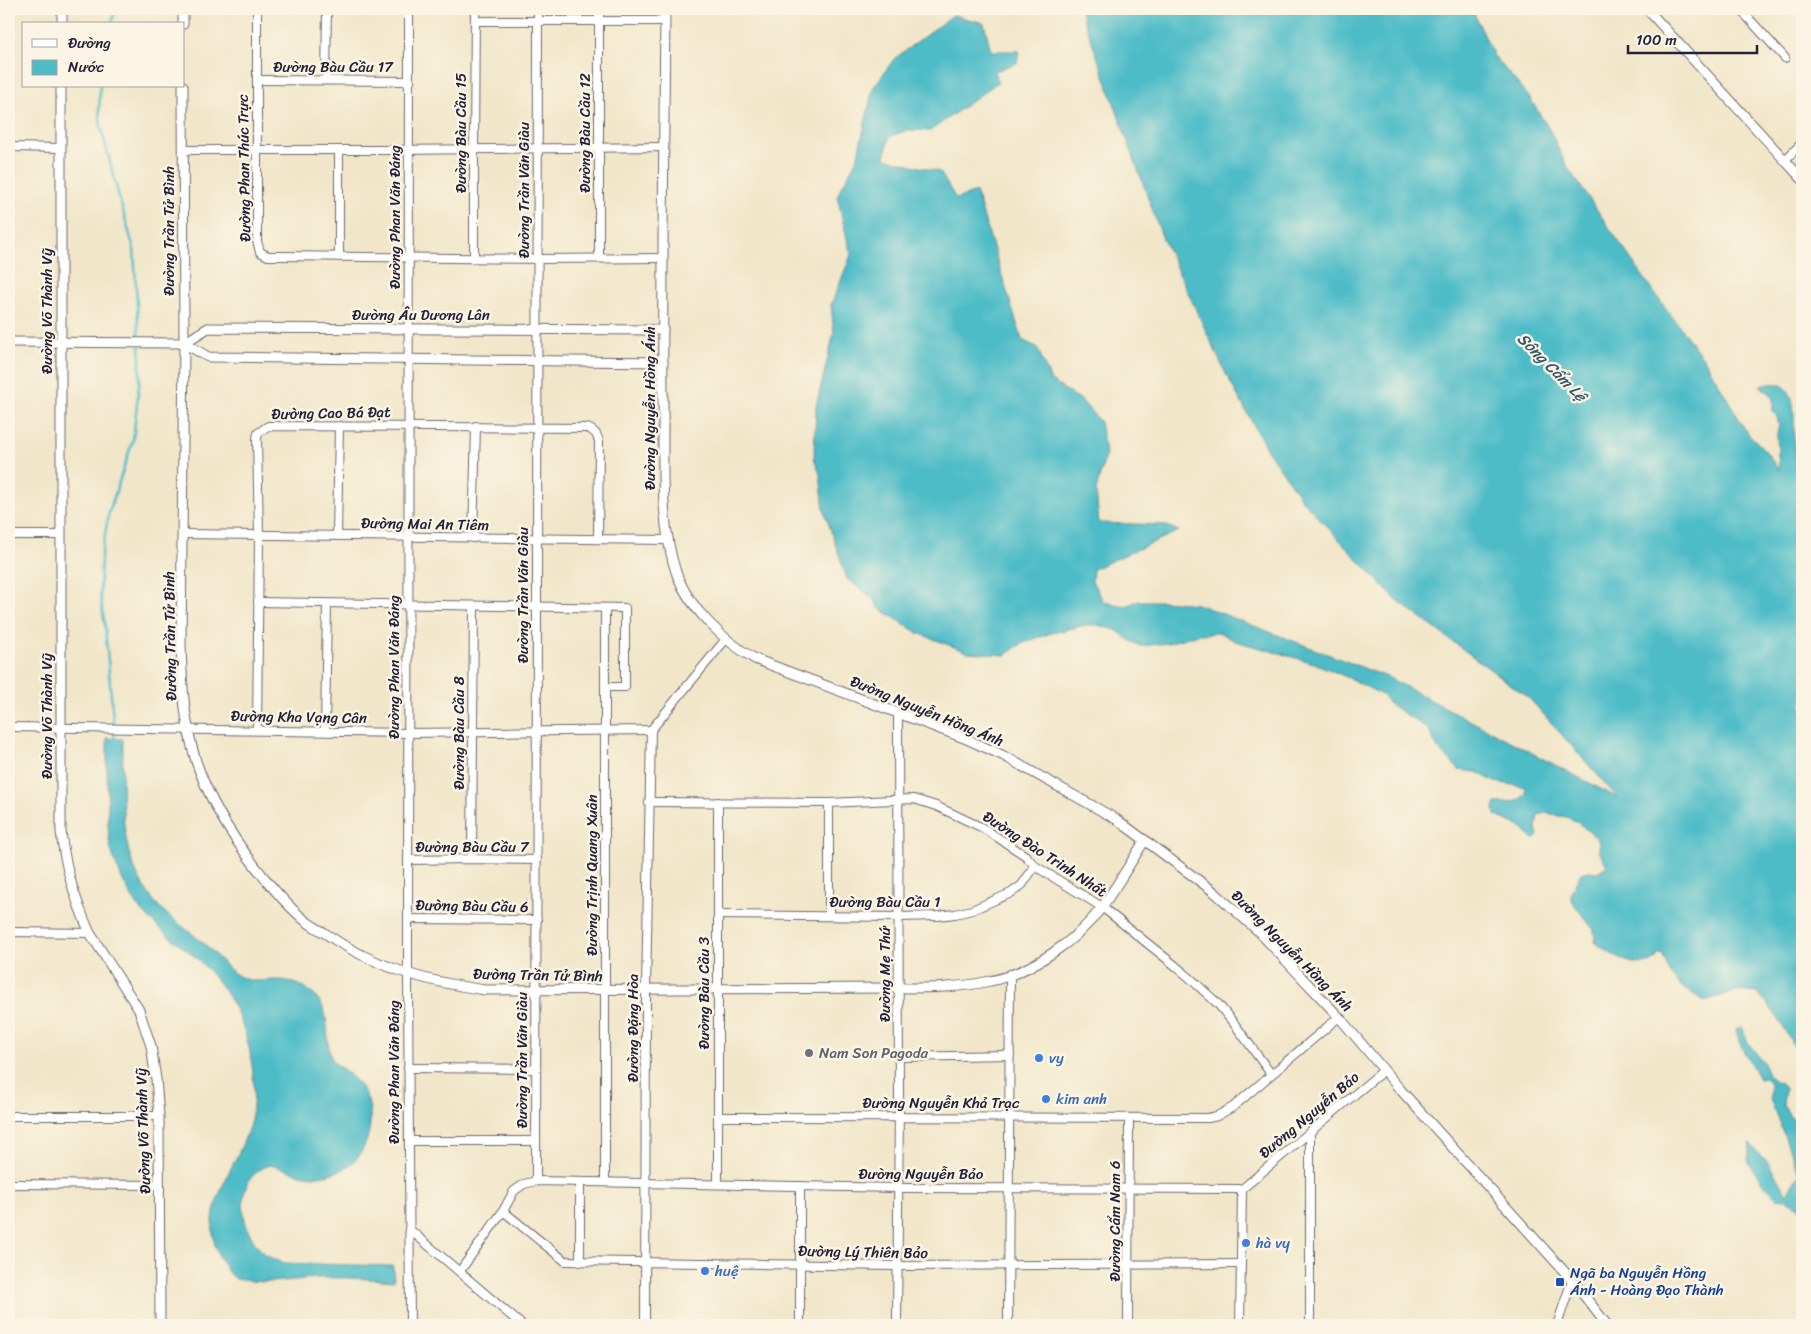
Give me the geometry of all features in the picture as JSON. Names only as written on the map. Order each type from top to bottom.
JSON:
[{"type":"street","points":[[62,9],[62,22]]},
{"type":"street","points":[[183,9],[183,22]]},
{"type":"street","name":"Đường Phan Thúc Trực","points":[[257,9],[257,241],[260,252],[268,256],[538,259],[599,257],[663,258]]},
{"type":"street","points":[[326,80],[327,9]]},
{"type":"street","name":"Đường Phan Văn Đáng","points":[[409,9],[408,1141],[410,1325]]},
{"type":"street","name":"Đường Bàu Cầu 15","points":[[474,258],[476,9]]},
{"type":"street","name":"Đường Trần Văn Giàu","points":[[536,1181],[538,9]]},
{"type":"street","name":"Đường Bàu Cầu 12","points":[[599,9],[599,257]]},
{"type":"street","name":"Đường Nguyễn Hồng Ánh","points":[[665,9],[663,258],[664,508],[668,540],[678,577],[690,598],[708,622],[726,639],[756,659],[964,738],[1004,756],[1116,820],[1213,891],[1259,932],[1340,1016],[1384,1070],[1572,1280],[1607,1325]]},
{"type":"street","points":[[1647,9],[1802,179]]},
{"type":"street","points":[[1740,9],[1785,58]]},
{"type":"street","points":[[476,21],[665,21]]},
{"type":"street","name":"Đường Bàu Cầu 17","points":[[257,80],[410,81]]},
{"type":"street","name":"Đường Võ Thành Vỹ","points":[[61,88],[61,832],[69,878],[90,933],[139,1010],[151,1046],[159,1116],[160,1325]]},
{"type":"street","name":"Đường Trần Tử Bình","points":[[183,88],[182,690],[196,760],[222,821],[274,890],[301,918],[361,956],[408,974],[458,986],[485,990],[956,987],[992,981],[1010,974],[1039,961],[1068,943],[1102,907],[1145,840]]},
{"type":"street","points":[[1785,160],[1802,143]]},
{"type":"street","points":[[9,147],[61,148]]},
{"type":"street","points":[[183,150],[664,147]]},
{"type":"street","points":[[339,150],[339,257]]},
{"type":"street","name":"Đường Âu Dương Lân","points":[[184,342],[208,328],[663,330]]},
{"type":"street","points":[[9,342],[184,342],[208,357],[663,362]]},
{"type":"street","name":"Đường Cao Bá Đạt","points":[[257,730],[258,434],[268,426],[476,426],[587,428],[593,430],[597,434],[599,442],[598,539]]},
{"type":"street","points":[[337,536],[339,426]]},
{"type":"street","points":[[473,538],[476,426]]},
{"type":"street","name":"Đường Mai An Tiêm","points":[[182,534],[668,540]]},
{"type":"street","points":[[9,535],[61,535]]},
{"type":"street","points":[[258,602],[408,606],[625,608],[625,688],[605,687]]},
{"type":"street","points":[[325,731],[327,604]]},
{"type":"street","name":"Đường Bàu Cầu 8","points":[[472,859],[474,607]]},
{"type":"street","name":"Đường Trịnh Quang Xuân","points":[[605,608],[606,1182]]},
{"type":"street","points":[[651,730],[726,639]]},
{"type":"street","name":"Đường Mẹ Thứ","points":[[897,1325],[899,1057],[898,713]]},
{"type":"street","name":"Đường Kha Vạng Cân","points":[[9,727],[408,733],[651,730]]},
{"type":"street","name":"Đường Đặng Hòa","points":[[645,1325],[646,990],[651,730]]},
{"type":"street","name":"Đường Đào Trinh Nhất","points":[[649,802],[829,803],[914,799],[936,806],[983,828],[1026,856],[1035,866],[1102,907],[1190,978],[1218,1004],[1272,1074]]},
{"type":"street","name":"Đường Bàu Cầu 3","points":[[718,802],[718,1184]]},
{"type":"street","points":[[829,803],[829,916]]},
{"type":"street","name":"Đường Bàu Cầu 7","points":[[408,860],[537,860]]},
{"type":"street","name":"Đường Bàu Cầu 1","points":[[718,915],[938,916],[972,910],[1011,893],[1022,885],[1035,866]]},
{"type":"street","name":"Đường Bàu Cầu 6","points":[[408,919],[537,920]]},
{"type":"street","points":[[9,932],[90,933]]},
{"type":"street","points":[[1008,1325],[1010,974]]},
{"type":"street","name":"Đường Nguyễn Khả Trạc","points":[[718,1117],[1195,1118],[1217,1116],[1233,1107],[1340,1016]]},
{"type":"street","points":[[899,1057],[1010,1056]]},
{"type":"street","points":[[408,1068],[536,1069]]},
{"type":"street","name":"Đường Nguyễn Bảo","points":[[460,1271],[503,1211],[514,1192],[524,1184],[536,1181],[898,1188],[1242,1188],[1384,1070]]},
{"type":"street","points":[[9,1116],[159,1116]]},
{"type":"street","name":"Đường Cẩm Nam 6","points":[[1128,1325],[1129,1118]]},
{"type":"street","points":[[1310,1132],[1310,1325]]},
{"type":"street","points":[[408,1141],[536,1142]]},
{"type":"street","points":[[580,1182],[580,1262]]},
{"type":"street","points":[[9,1184],[159,1185]]},
{"type":"street","points":[[800,1186],[800,1325]]},
{"type":"street","points":[[1240,1325],[1242,1188]]},
{"type":"street","name":"Đường Lý Thiên Bảo","points":[[503,1211],[565,1261],[897,1266],[1240,1264]]},
{"type":"street","points":[[409,1229],[522,1325]]},
{"type":"street","points":[[1557,1325],[1572,1280]]},
{"type":"water","name":"Sông Cẩm Lệ","points":[[1080,9],[1472,9],[1494,56],[1529,97],[1549,129],[1568,168],[1653,291],[1706,362],[1746,431],[1764,449],[1779,470],[1777,435],[1779,424],[1776,415],[1772,411],[1772,396],[1760,386],[1778,384],[1788,390],[1794,411],[1795,454],[1802,475],[1802,1062],[1780,1021],[1757,993],[1736,991],[1705,1001],[1683,988],[1672,976],[1662,954],[1657,955],[1656,959],[1649,963],[1633,963],[1608,952],[1595,942],[1594,930],[1576,907],[1571,898],[1571,892],[1581,873],[1597,872],[1607,866],[1599,851],[1597,838],[1577,822],[1567,817],[1547,813],[1538,815],[1536,829],[1538,836],[1535,839],[1515,824],[1495,815],[1494,808],[1496,803],[1513,802],[1520,799],[1526,793],[1526,787],[1495,782],[1477,772],[1459,770],[1438,749],[1428,729],[1391,705],[1382,695],[1351,679],[1314,663],[1235,641],[1221,633],[1199,634],[1168,643],[1141,646],[1116,630],[1097,625],[1085,625],[1048,634],[1021,644],[1005,655],[967,652],[918,633],[879,608],[873,598],[847,579],[824,510],[820,474],[814,458],[816,406],[834,333],[831,305],[851,255],[837,196],[857,159],[873,88],[894,59],[953,15],[984,23],[991,51],[1019,51],[1017,63],[995,71],[998,82],[930,131],[908,130],[889,137],[885,158],[940,172],[956,199],[976,192],[1022,340],[1037,347],[1051,381],[1080,399],[1100,422],[1106,454],[1096,490],[1099,523],[1164,525],[1179,531],[1093,569],[1092,581],[1104,602],[1126,606],[1138,601],[1197,604],[1387,677],[1618,798],[1529,698],[1395,599],[1302,500],[1266,448],[1226,374],[1163,239]]},
{"type":"water","points":[[107,738],[123,739],[123,801],[127,841],[131,860],[139,879],[155,903],[206,945],[227,967],[243,978],[260,981],[281,980],[291,982],[311,992],[324,1010],[329,1051],[332,1059],[354,1079],[367,1098],[370,1116],[368,1135],[361,1153],[348,1166],[331,1174],[316,1176],[269,1165],[258,1171],[250,1179],[246,1188],[243,1208],[251,1237],[265,1254],[284,1263],[393,1266],[394,1281],[337,1278],[273,1282],[240,1280],[234,1278],[225,1268],[213,1238],[213,1220],[216,1203],[239,1153],[251,1119],[254,1096],[248,1042],[237,1012],[221,985],[200,962],[148,917],[129,892],[121,875],[110,846],[109,837]]},
{"type":"water","points":[[1741,1027],[1749,1044],[1763,1062],[1768,1074],[1774,1080],[1781,1083],[1785,1089],[1783,1105],[1790,1116],[1802,1127],[1802,1209],[1785,1199],[1777,1198],[1753,1170],[1748,1160],[1750,1144],[1767,1161],[1787,1194],[1799,1174],[1770,1099],[1770,1084],[1766,1078],[1759,1079],[1739,1042],[1736,1029]]},
{"type":"waterway","points":[[112,22],[116,9]]},
{"type":"waterway","points":[[100,88],[101,127],[134,249],[139,340]]},
{"type":"waterway","points":[[115,742],[105,626],[100,594],[101,557],[109,512],[133,440],[140,376],[140,346]]},
{"type":"place","name":"Nam Son Pagoda","points":[[809,1053]]},
{"type":"place","name":"vy","points":[[1039,1058]]},
{"type":"place","name":"kim anh","points":[[1046,1099]]},
{"type":"place","name":"hà vy","points":[[1246,1243]]},
{"type":"place","name":"huệ","points":[[705,1271]]},
{"type":"place","name":"Ngã ba Nguyễn Hồng Ánh - Hoàng Đạo Thành","points":[[1560,1282]]}]
